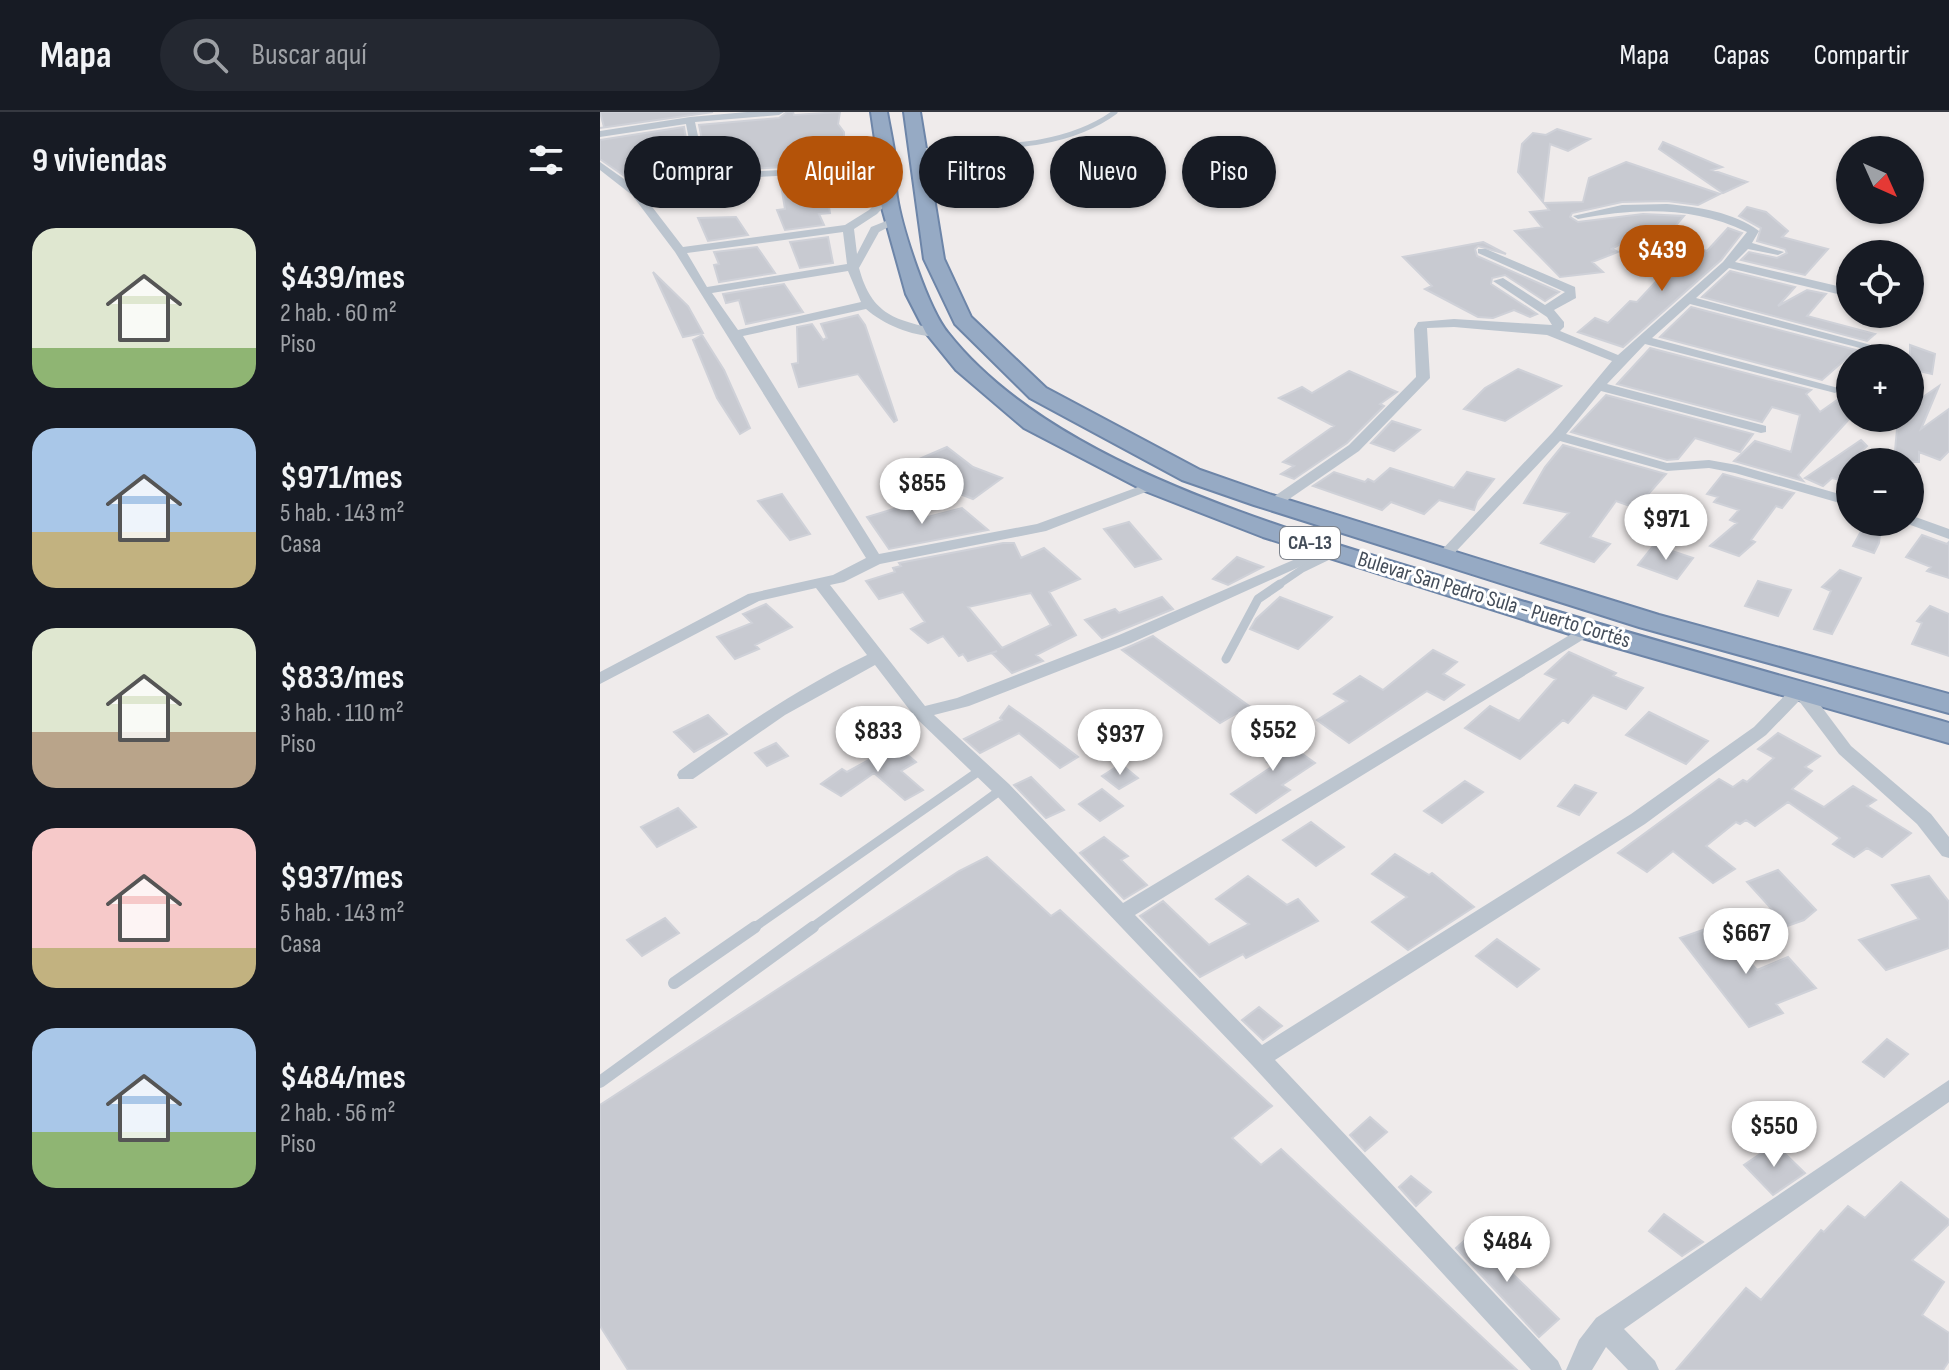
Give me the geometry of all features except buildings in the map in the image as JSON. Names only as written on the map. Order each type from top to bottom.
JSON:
[{"type":"highway","name":"Bulevar San Pedro Sula - Puerto Cortés","points":[[879,112],[883,136]]},
{"type":"highway","name":"Bulevar San Pedro Sula - Puerto Cortés","points":[[912,112],[919,146]]},
{"type":"highway","name":"Bulevar San Pedro Sula - Puerto Cortés","points":[[927,208],[934,259],[962,320],[992,351],[1038,393],[1191,475],[1442,558],[1649,621],[1949,704]]},
{"type":"highway","name":"Bulevar San Pedro Sula - Puerto Cortés","points":[[892,209],[916,294],[936,333],[964,365],[1032,423],[1154,486],[1272,532],[1589,631],[1949,733]]},
{"type":"street","points":[[600,134],[690,120],[703,115],[779,112]]},
{"type":"street","points":[[690,120],[693,136]]},
{"type":"street","points":[[600,165],[624,184]]},
{"type":"street","points":[[1442,558],[1557,436],[1620,360],[1727,264],[1753,231],[1686,210],[1639,205],[1578,216]]},
{"type":"street","points":[[647,208],[735,334],[875,560]]},
{"type":"street","points":[[680,251],[848,228],[873,212],[892,209]]},
{"type":"street","points":[[704,291],[853,267],[861,260],[866,239],[892,209]]},
{"type":"street","points":[[848,228],[856,283],[866,305],[902,326],[936,333]]},
{"type":"street","points":[[1745,245],[1778,252]]},
{"type":"street","points":[[1482,251],[1571,290],[1572,295],[1545,310]]},
{"type":"street","points":[[1727,264],[1836,290]]},
{"type":"street","points":[[1499,281],[1545,310],[1558,322],[1558,327],[1549,331]]},
{"type":"street","points":[[1689,300],[1860,344]]},
{"type":"street","points":[[735,334],[866,305]]},
{"type":"street","points":[[1274,503],[1354,448],[1423,378],[1422,325],[1454,323],[1549,331],[1620,360]]},
{"type":"street","points":[[1645,340],[1835,389]]},
{"type":"street","points":[[1597,386],[1761,429]]},
{"type":"street","points":[[1557,436],[1667,467],[1709,464],[1737,469],[1836,498]]},
{"type":"street","points":[[600,679],[754,597],[821,584],[875,560],[1041,528],[1154,486]]},
{"type":"street","points":[[1924,525],[1949,534]]},
{"type":"street","points":[[921,713],[963,702],[1125,639],[1335,550]]},
{"type":"street","points":[[821,584],[921,713],[1002,789],[1260,1058],[1549,1370]]},
{"type":"street","points":[[1121,914],[1589,631]]},
{"type":"street","points":[[686,775],[773,713],[842,673],[878,657]]},
{"type":"street","points":[[1260,1058],[1638,819],[1760,731],[1800,690],[1845,750],[1924,819],[1949,851]]},
{"type":"street","points":[[1579,1370],[1588,1349],[1605,1327],[1949,1090]]},
{"type":"street","points":[[1605,1327],[1646,1370]]},
{"type":"lane","points":[[1107,112],[1107,120]]},
{"type":"lane","points":[[1034,141],[1087,129],[1107,120],[1115,112]]},
{"type":"lane","points":[[1226,659],[1258,599],[1335,550]]},
{"type":"lane","points":[[674,983],[982,769]]},
{"type":"lane","points":[[600,1082],[1002,789]]}]
